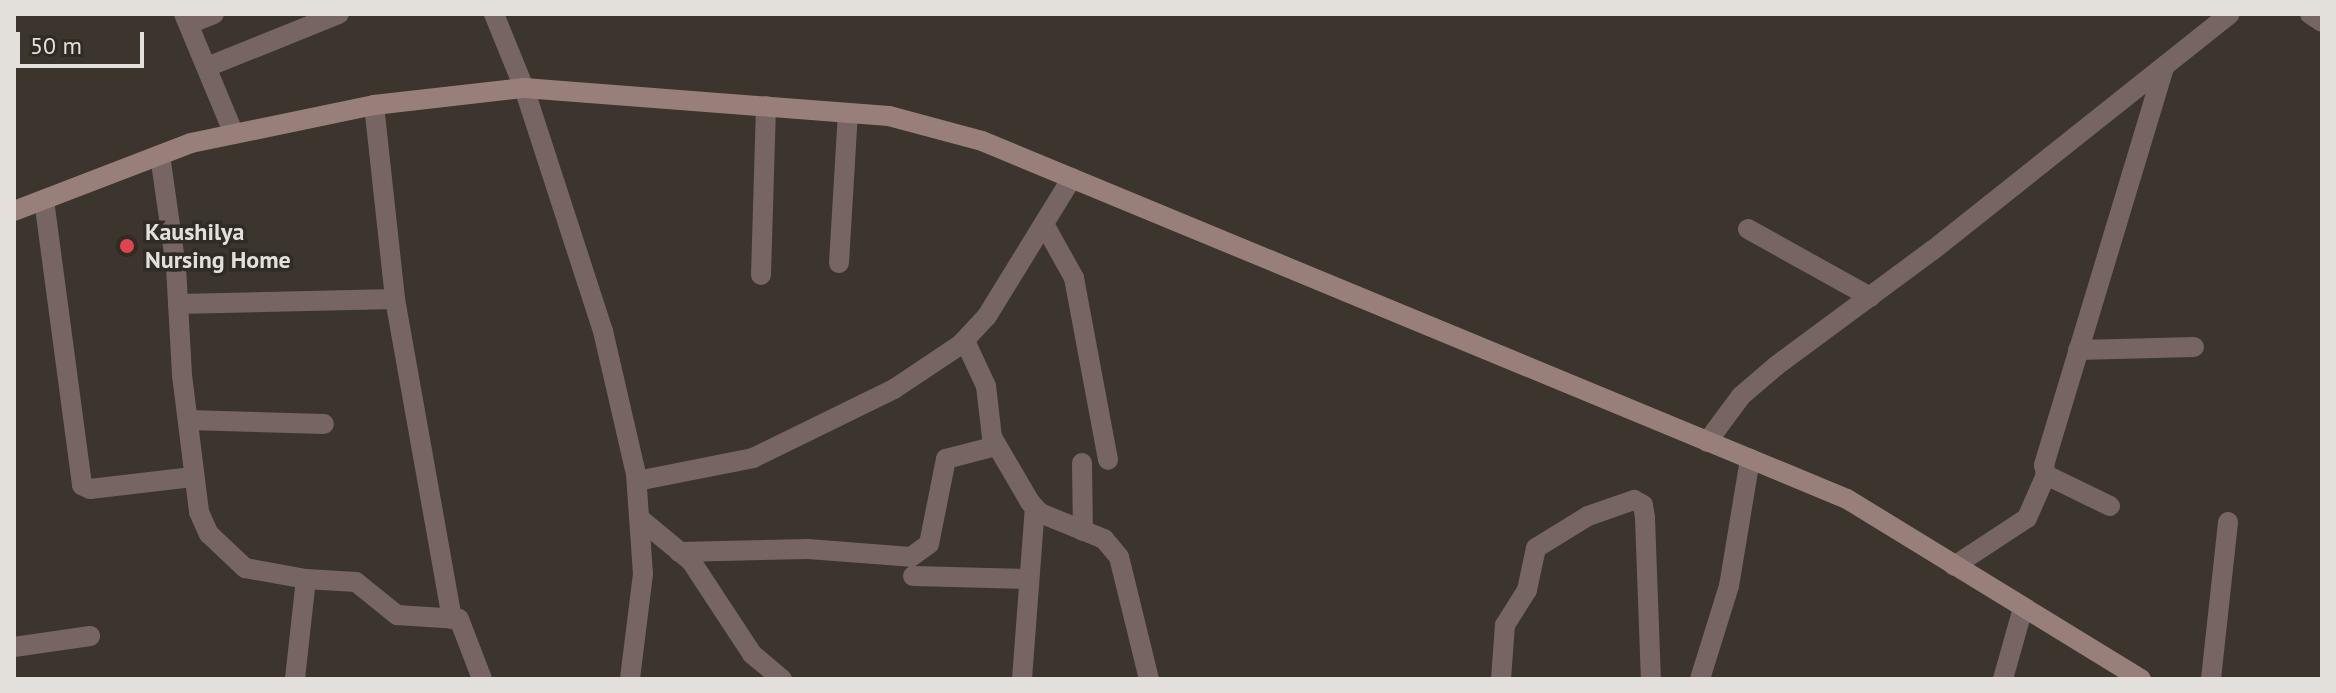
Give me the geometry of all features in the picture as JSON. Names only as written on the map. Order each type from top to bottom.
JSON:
[{"type":"main road","points":[[14,211],[160,155],[234,134],[374,105],[524,88],[889,116],[982,141],[1847,499],[2141,679]]},
{"type":"street","points":[[214,14],[187,19],[234,134]]},
{"type":"street","points":[[207,67],[339,14]]},
{"type":"street","points":[[494,14],[524,88],[603,331],[637,481],[643,574],[630,679]]},
{"type":"street","points":[[1707,442],[1741,396],[2230,14]]},
{"type":"street","points":[[2310,14],[2322,22]]},
{"type":"street","points":[[1954,566],[2027,518],[2046,475],[2044,465],[2164,67]]},
{"type":"street","points":[[374,105],[395,299],[452,619]]},
{"type":"street","points":[[761,275],[766,106]]},
{"type":"street","points":[[839,263],[848,113]]},
{"type":"street","points":[[160,155],[178,304],[192,477],[209,534],[245,568],[306,579],[356,582],[397,615],[452,619],[467,629],[482,679]]},
{"type":"street","points":[[637,481],[753,458],[894,389],[965,341],[987,316],[1072,178]]},
{"type":"street","points":[[44,200],[82,485],[90,489],[192,477]]},
{"type":"street","points":[[1044,224],[1074,278],[1108,460]]},
{"type":"street","points":[[1748,229],[1870,297]]},
{"type":"street","points":[[178,304],[395,299]]},
{"type":"street","points":[[965,341],[986,386],[996,446],[1035,508],[1104,539],[1119,557],[1149,679]]},
{"type":"street","points":[[2078,350],[2194,347]]},
{"type":"street","points":[[188,420],[324,424]]},
{"type":"street","points":[[679,552],[808,549],[911,557],[929,544],[946,459],[996,446]]},
{"type":"street","points":[[1700,679],[1729,586],[1750,459]]},
{"type":"street","points":[[1082,463],[1083,531]]},
{"type":"street","points":[[2046,475],[2110,506]]},
{"type":"street","points":[[1501,679],[1505,625],[1529,585],[1536,548],[1588,516],[1634,500],[1643,505],[1645,518],[1651,679]]},
{"type":"street","points":[[1022,679],[1027,579],[1035,508]]},
{"type":"street","points":[[639,518],[691,561],[752,654],[782,679]]},
{"type":"street","points":[[2211,679],[2228,522]]},
{"type":"street","points":[[913,576],[1027,579]]},
{"type":"street","points":[[295,679],[306,579]]},
{"type":"street","points":[[2003,679],[2023,608]]},
{"type":"street","points":[[14,647],[90,636]]},
{"type":"place","name":"Kaushilya Nursing Home","points":[[127,246]]}]
